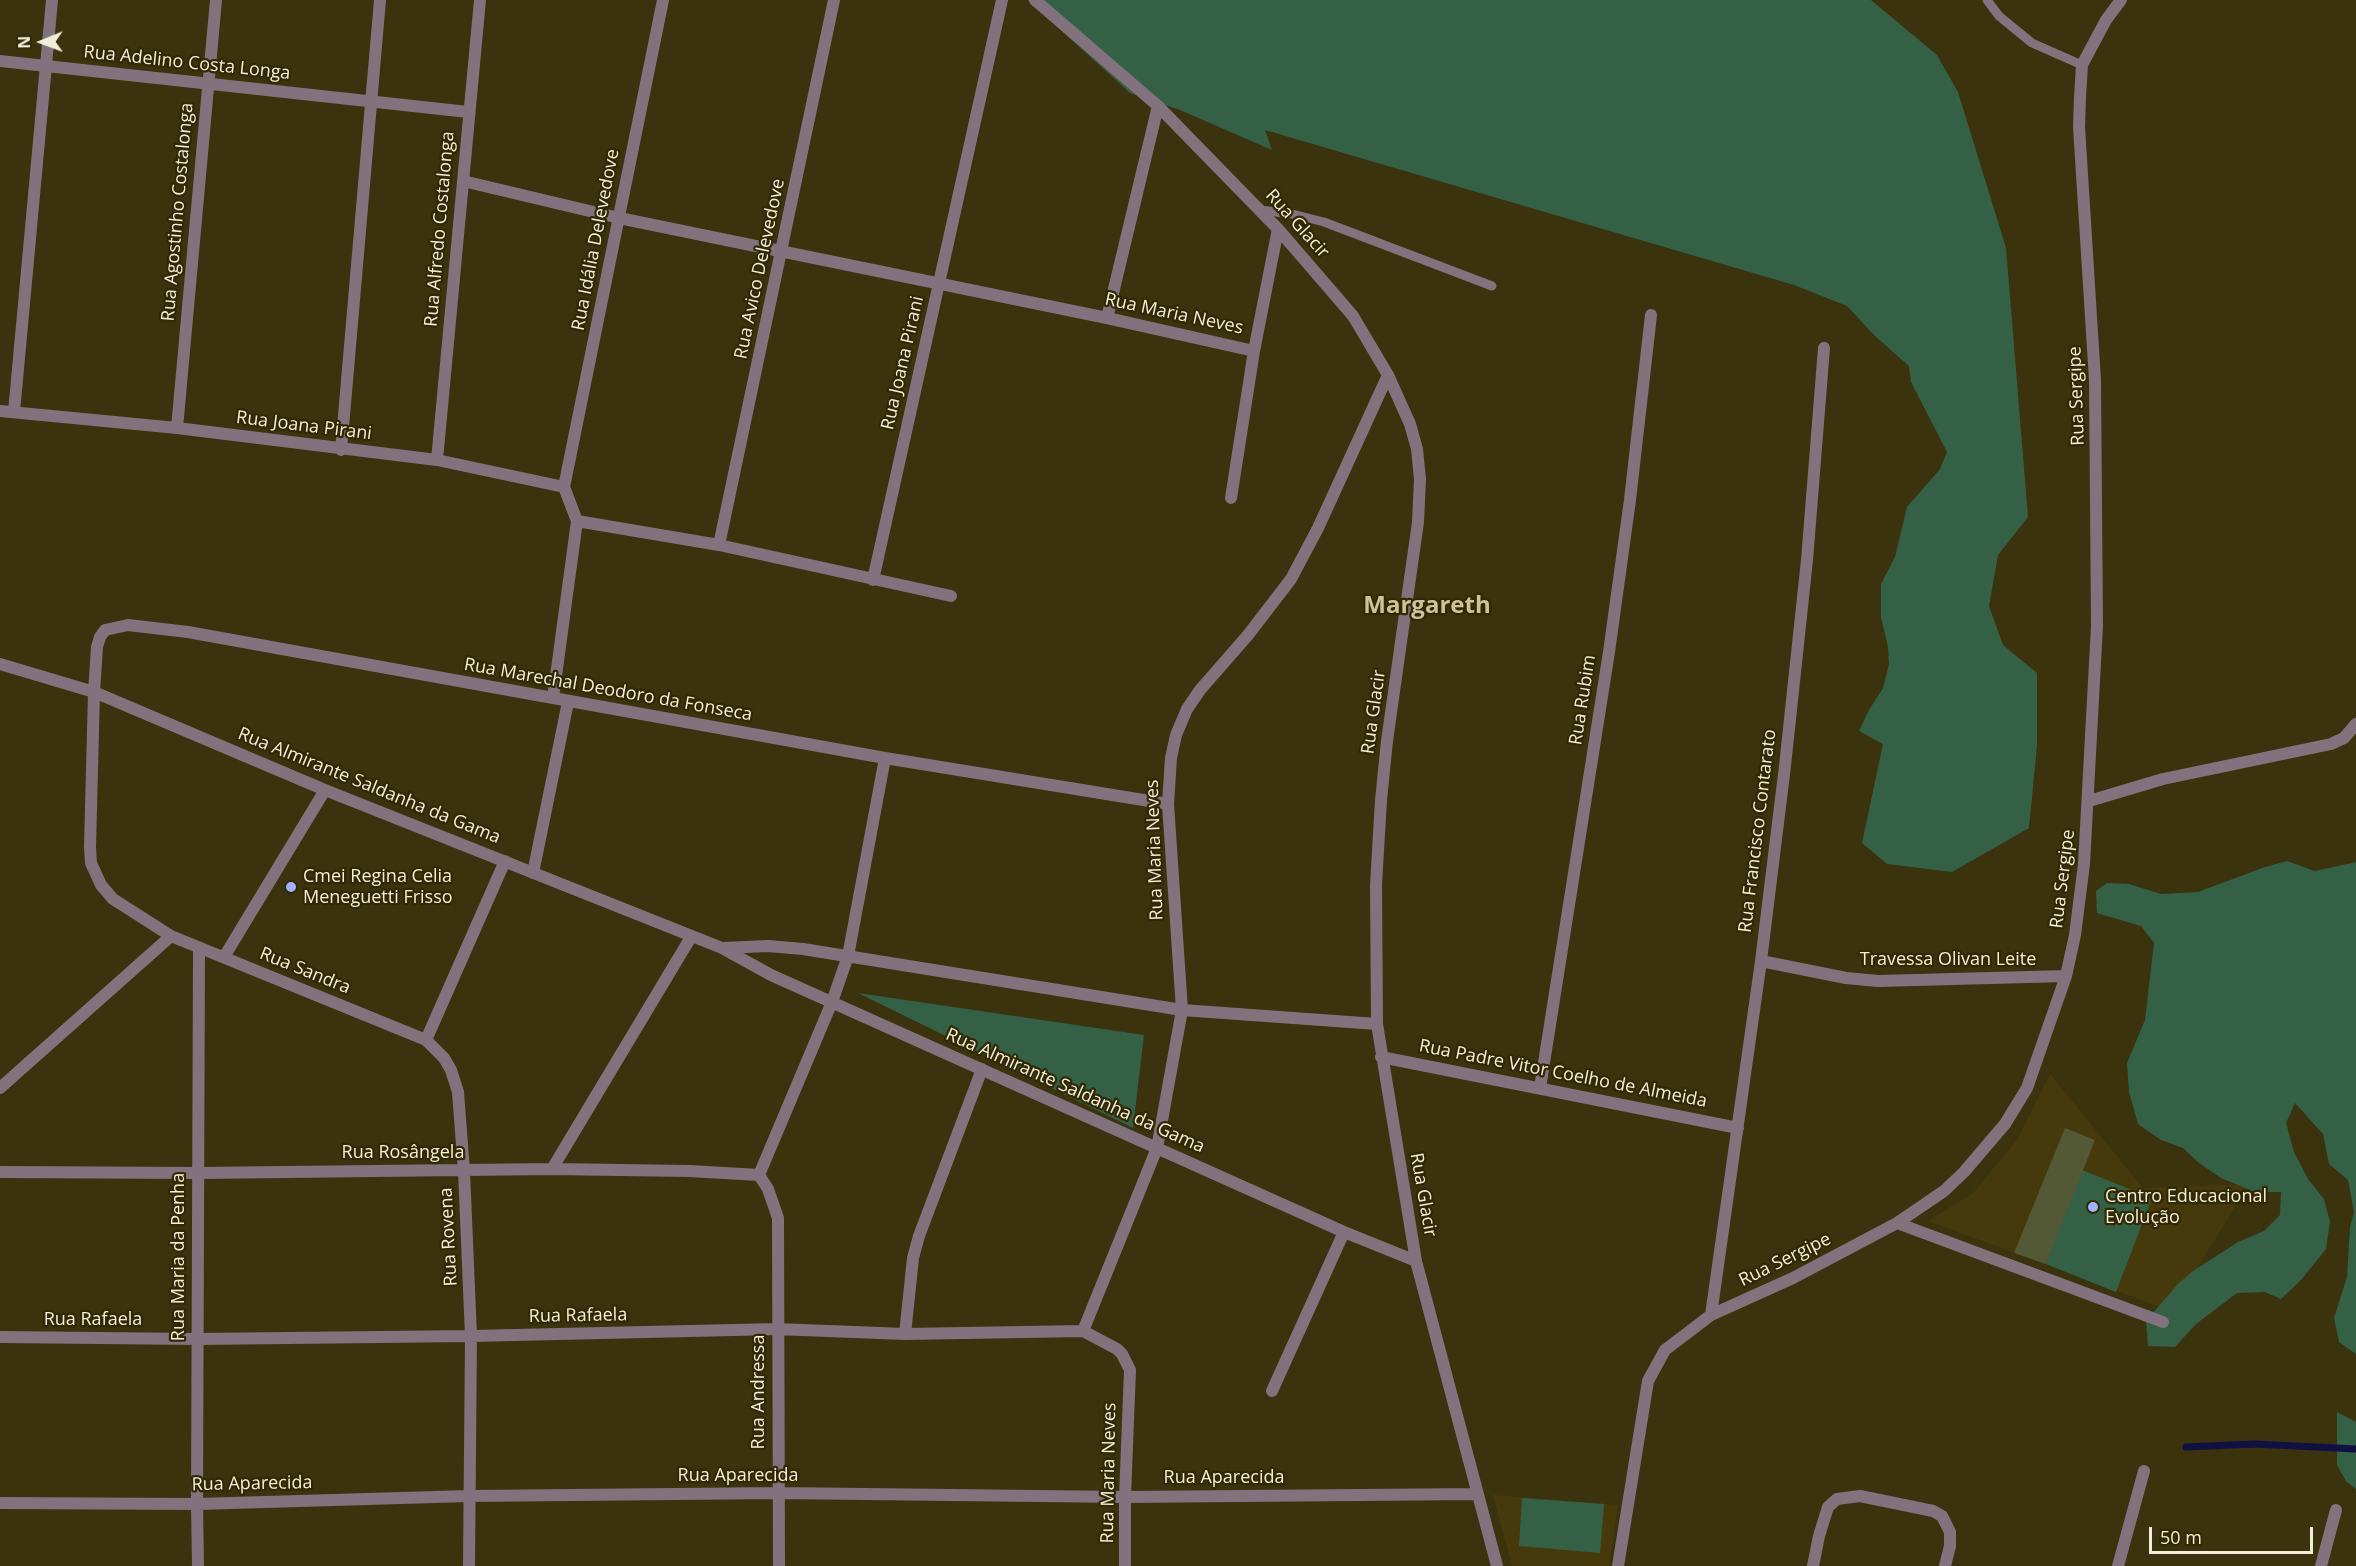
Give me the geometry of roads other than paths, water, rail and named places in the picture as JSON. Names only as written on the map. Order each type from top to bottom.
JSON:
[{"type":"street","points":[[14,412],[52,0]]},
{"type":"street","name":"Rua Agostinho Costalonga","points":[[177,428],[216,0]]},
{"type":"street","points":[[341,450],[369,101],[380,0]]},
{"type":"street","name":"Rua Alfredo Costalonga","points":[[437,460],[480,0]]},
{"type":"street","name":"Rua Idália Delevedove","points":[[564,487],[663,0]]},
{"type":"street","name":"Rua Avico Delevedove","points":[[719,545],[834,0]]},
{"type":"street","name":"Rua Joana Pirani","points":[[873,580],[1002,0]]},
{"type":"street","name":"Rua Glacir","points":[[1035,0],[1158,106],[1278,229],[1353,316],[1388,375],[1410,424],[1417,449],[1420,478],[1418,522],[1387,741],[1381,800],[1376,885],[1377,1024],[1416,1261],[1497,1566]]},
{"type":"street","name":"Rua Sergipe","points":[[1618,1566],[1648,1382],[1665,1350],[1711,1315],[1793,1278],[1897,1223],[1944,1191],[1964,1172],[2005,1124],[2027,1088],[2066,976],[2075,935],[2084,864],[2097,647],[2095,380],[2079,127],[2082,65],[2106,20],[2121,0]]},
{"type":"street","name":"Rua Adelino Costa Longa","points":[[0,61],[468,112]]},
{"type":"street","points":[[1107,318],[1158,106]]},
{"type":"street","points":[[463,181],[619,218]]},
{"type":"street","name":"Rua Maria Neves","points":[[619,218],[1107,318],[1254,351],[1232,498]]},
{"type":"street","points":[[1254,351],[1278,229]]},
{"type":"street","name":"Rua Rubim","points":[[1540,1088],[1609,652],[1652,315]]},
{"type":"street","name":"Rua Francisco Contarato","points":[[1711,1315],[1761,961],[1807,560],[1824,348]]},
{"type":"street","name":"Rua Maria Neves","points":[[1125,1566],[1130,1370],[1122,1354],[1083,1331],[1157,1148],[1182,1010],[1168,804],[1171,758],[1176,735],[1187,709],[1200,690],[1291,579],[1318,528],[1388,375]]},
{"type":"street","name":"Rua Joana Pirani","points":[[0,411],[177,428],[341,450],[437,460],[564,487]]},
{"type":"street","points":[[553,698],[577,521],[564,487]]},
{"type":"street","points":[[577,521],[719,545],[951,596]]},
{"type":"street","name":"Rua Marechal Deodoro da Fonseca","points":[[93,692],[100,637],[105,630],[128,625],[188,632],[885,758],[1168,804]]},
{"type":"street","name":"Rua Almirante Saldanha da Gama","points":[[0,664],[93,692],[325,790],[722,948],[771,975],[1344,1232],[1416,1261]]},
{"type":"street","name":"Rua Sandra","points":[[93,692],[90,847],[94,874],[113,899],[171,936],[426,1040]]},
{"type":"street","points":[[533,873],[568,702]]},
{"type":"street","points":[[2089,801],[2163,779],[2331,744],[2344,738],[2356,724]]},
{"type":"street","points":[[759,1175],[832,1002],[848,956],[885,758]]},
{"type":"street","points":[[224,957],[325,790]]},
{"type":"street","points":[[426,1040],[506,861]]},
{"type":"street","points":[[0,1088],[171,936]]},
{"type":"street","points":[[552,1169],[691,937]]},
{"type":"street","name":"Rua Almirante Saldanha da Gama","points":[[722,948],[782,947],[1182,1010],[1377,1024]]},
{"type":"street","name":"Rua Maria da Penha","points":[[198,1566],[199,948]]},
{"type":"street","name":"Travessa Olivan Leite","points":[[1761,961],[1846,978],[1878,981],[2066,976]]},
{"type":"street","name":"Rua Rovena","points":[[426,1040],[444,1058],[451,1070],[458,1092],[471,1336],[469,1566]]},
{"type":"street","name":"Rua Padre Vitor Coelho de Almeida","points":[[1382,1057],[1738,1128]]},
{"type":"street","points":[[905,1334],[918,1236],[982,1069]]},
{"type":"street","name":"Rua Rosângela","points":[[0,1172],[198,1173],[552,1169],[689,1171],[759,1175]]},
{"type":"street","name":"Rua Andressa","points":[[759,1175],[768,1189],[778,1218],[779,1566]]},
{"type":"street","points":[[1897,1223],[2163,1322]]},
{"type":"street","points":[[1272,1391],[1344,1232]]},
{"type":"street","name":"Rua Rafaela","points":[[0,1337],[197,1339],[777,1329],[905,1334],[1083,1331]]},
{"type":"street","points":[[2118,1566],[2144,1472]]},
{"type":"street","name":"Rua Aparecida","points":[[0,1503],[197,1504],[469,1496],[778,1493],[1125,1497],[1477,1494]]},
{"type":"street","points":[[1813,1566],[1828,1508],[1837,1499],[1860,1496],[1942,1516],[1950,1532],[1950,1546],[1945,1566]]},
{"type":"street","points":[[2321,1566],[2336,1510]]},
{"type":"lane","points":[[1987,0],[2005,21],[2032,43],[2082,65]]},
{"type":"lane","points":[[1260,210],[1292,214],[1324,222],[1492,286]]},
{"type":"waterway","points":[[2186,1447],[2255,1444],[2356,1449]]},
{"type":"place","name":"Cmei Regina Celia Meneguetti Frisso","points":[[291,887]]},
{"type":"place","name":"Centro Educacional Evolução","points":[[2093,1207]]},
{"type":"district","name":"Margareth","points":[[1427,606]]}]
